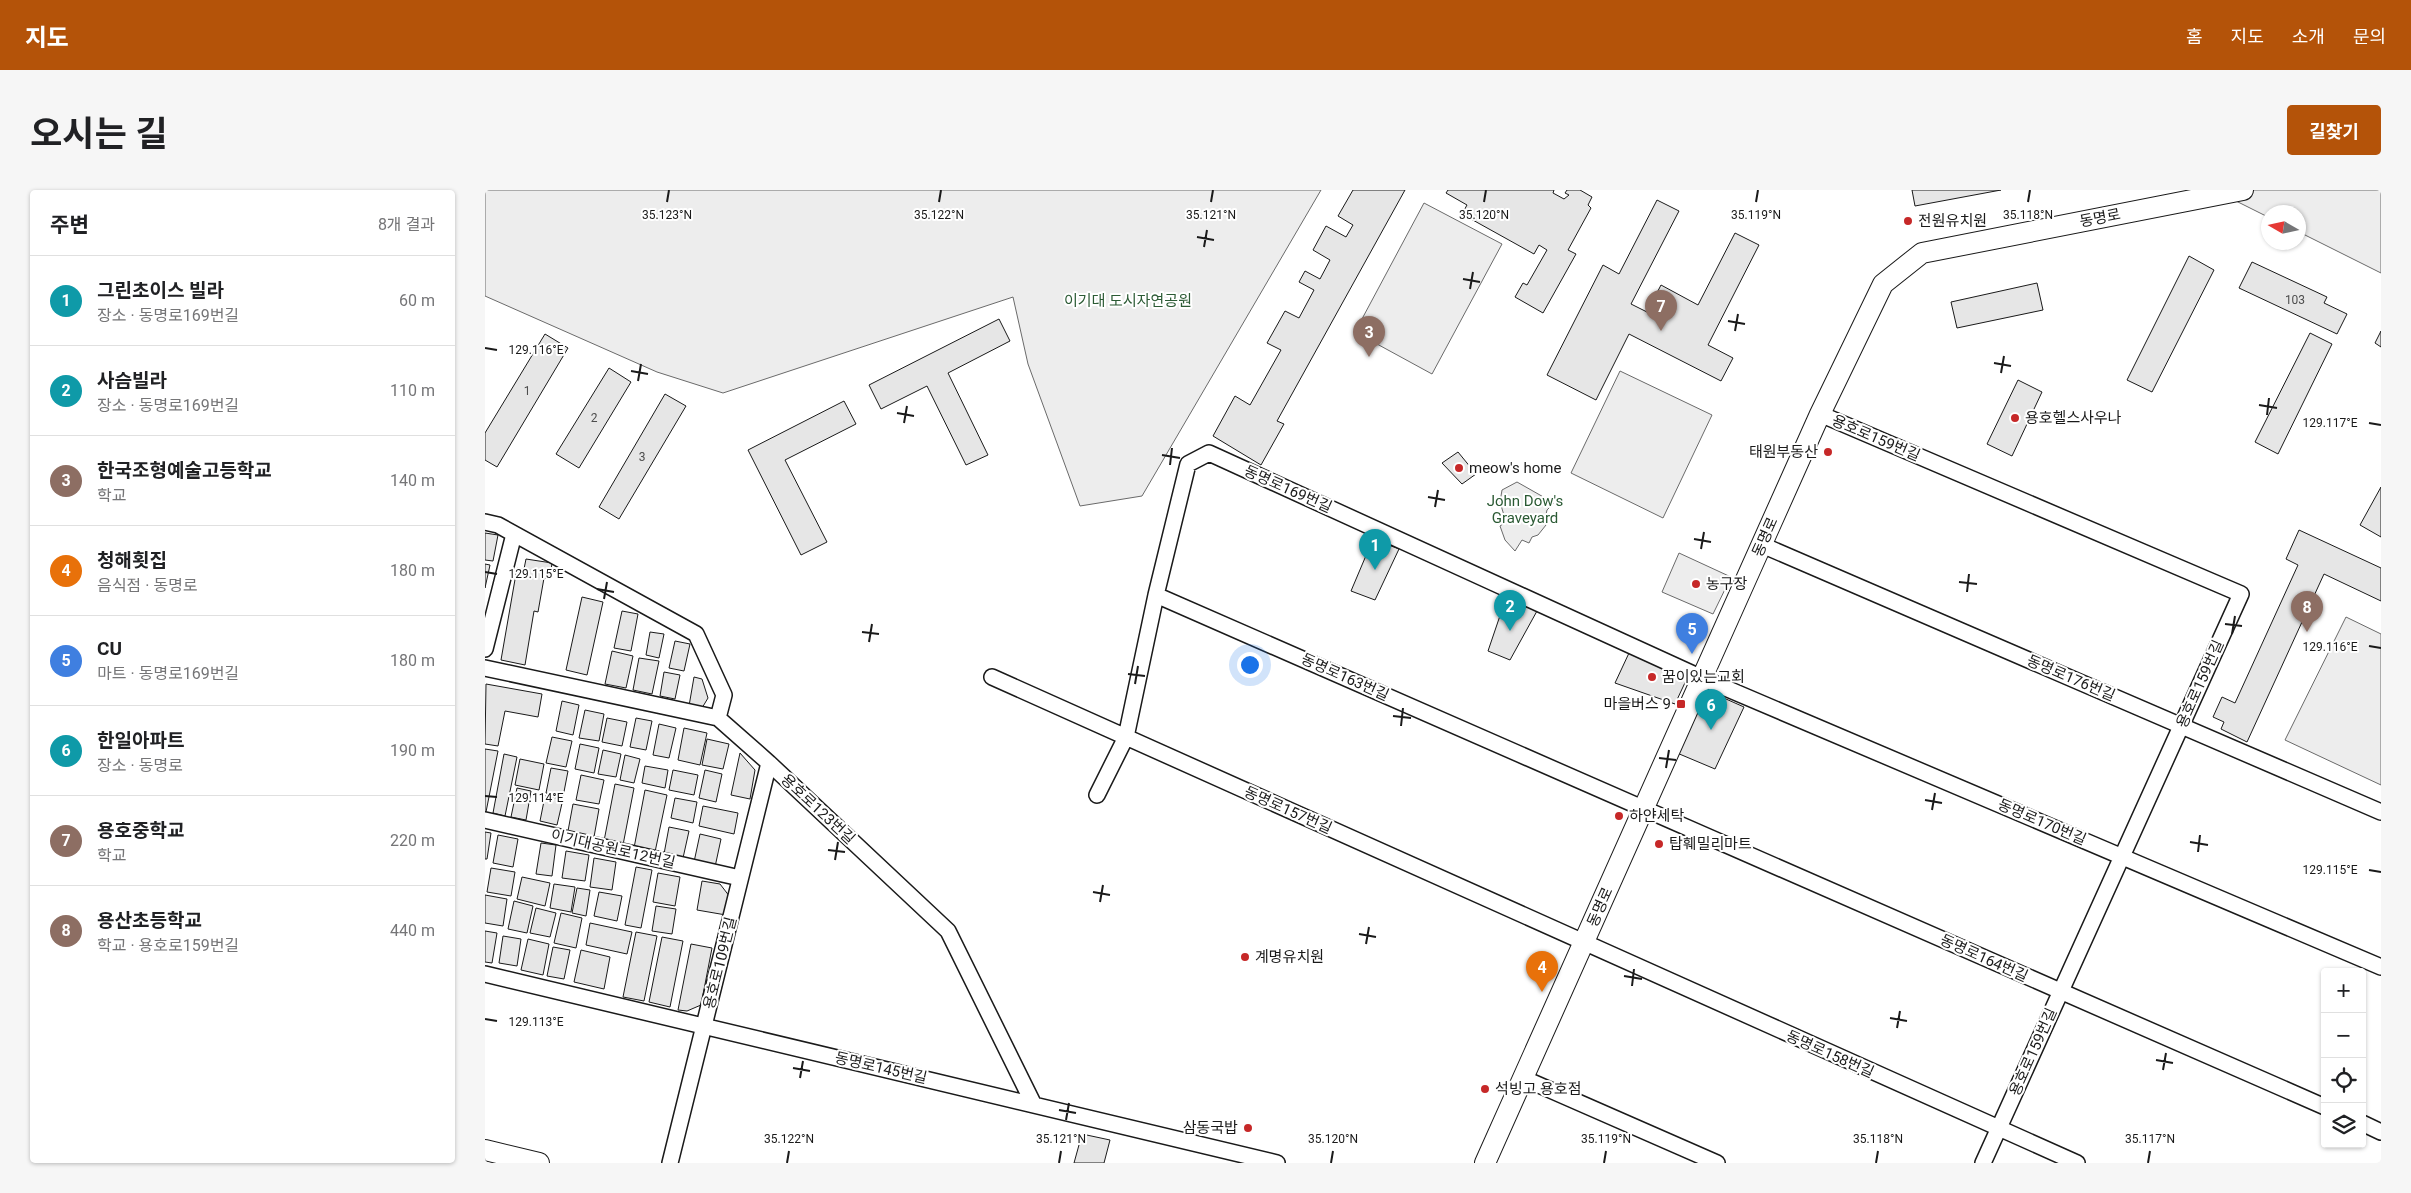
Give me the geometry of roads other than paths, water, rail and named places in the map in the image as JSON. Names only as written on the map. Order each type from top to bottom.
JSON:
[{"type":"street","name":"동명로","points":[[1485,1163],[1820,414],[1883,284],[1922,254],[2243,190]]},
{"type":"street","name":"용호로159번길","points":[[1820,414],[2241,594],[1983,1163]]},
{"type":"street","name":"동명로169번길","points":[[1097,795],[1126,737],[1156,595],[1188,464],[1209,453],[1702,678]]},
{"type":"street","points":[[485,522],[498,525],[696,634],[724,696],[717,718]]},
{"type":"street","points":[[485,649],[514,534]]},
{"type":"street","name":"동명로176번길","points":[[1761,545],[2381,812]]},
{"type":"street","name":"동명로163번길","points":[[1156,595],[1643,808]]},
{"type":"street","name":"용호로123번길","points":[[485,668],[717,718],[769,763],[947,931],[1034,1105]]},
{"type":"street","name":"동명로157번길","points":[[992,677],[1584,943]]},
{"type":"street","name":"동명로170번길","points":[[1702,678],[2381,967]]},
{"type":"street","name":"용호로109번길","points":[[671,1163],[769,763]]},
{"type":"street","name":"동명로164번길","points":[[1643,808],[2321,1105]]},
{"type":"street","name":"이기대공원로12번길","points":[[485,820],[740,878]]},
{"type":"street","name":"동명로158번길","points":[[1584,943],[2077,1163]]},
{"type":"street","name":"동명로145번길","points":[[485,974],[1277,1163]]},
{"type":"street","points":[[1523,1078],[1717,1163]]},
{"type":"street","points":[[2366,1126],[2381,1132]]},
{"type":"street","points":[[485,1150],[539,1163]]},
{"type":"place","name":"전원유치원","points":[[1908,221]]},
{"type":"place","name":"용호중학교","points":[[1661,331]]},
{"type":"place","name":"한국조형예술고등학교","points":[[1369,357]]},
{"type":"place","name":"용호헬스사우나","points":[[2015,418]]},
{"type":"place","name":"태원부동산","points":[[1828,452]]},
{"type":"place","name":"meow's home","points":[[1459,468]]},
{"type":"place","name":"그린초이스 빌라","points":[[1375,570]]},
{"type":"place","name":"농구장","points":[[1696,584]]},
{"type":"place","name":"사슴빌라","points":[[1510,631]]},
{"type":"place","name":"용산초등학교","points":[[2307,632]]},
{"type":"place","name":"CU","points":[[1692,654]]},
{"type":"place","name":"꿈이있는교회","points":[[1652,677]]},
{"type":"place","name":"마을버스 9","points":[[1681,704]]},
{"type":"place","name":"한일아파트","points":[[1711,730]]},
{"type":"place","name":"하얀세탁","points":[[1619,816]]},
{"type":"place","name":"탑훼밀리마트","points":[[1659,844]]},
{"type":"place","name":"계명유치원","points":[[1245,957]]},
{"type":"place","name":"청해횟집","points":[[1542,992]]},
{"type":"place","name":"석빙고 용호점","points":[[1485,1089]]},
{"type":"place","name":"삼동국밥","points":[[1248,1128]]},
{"type":"park label","name":"이기대 도시자연공원","points":[[1128,301]]},
{"type":"park label","name":"John Dow's Graveyard","points":[[1525,510]]}]
